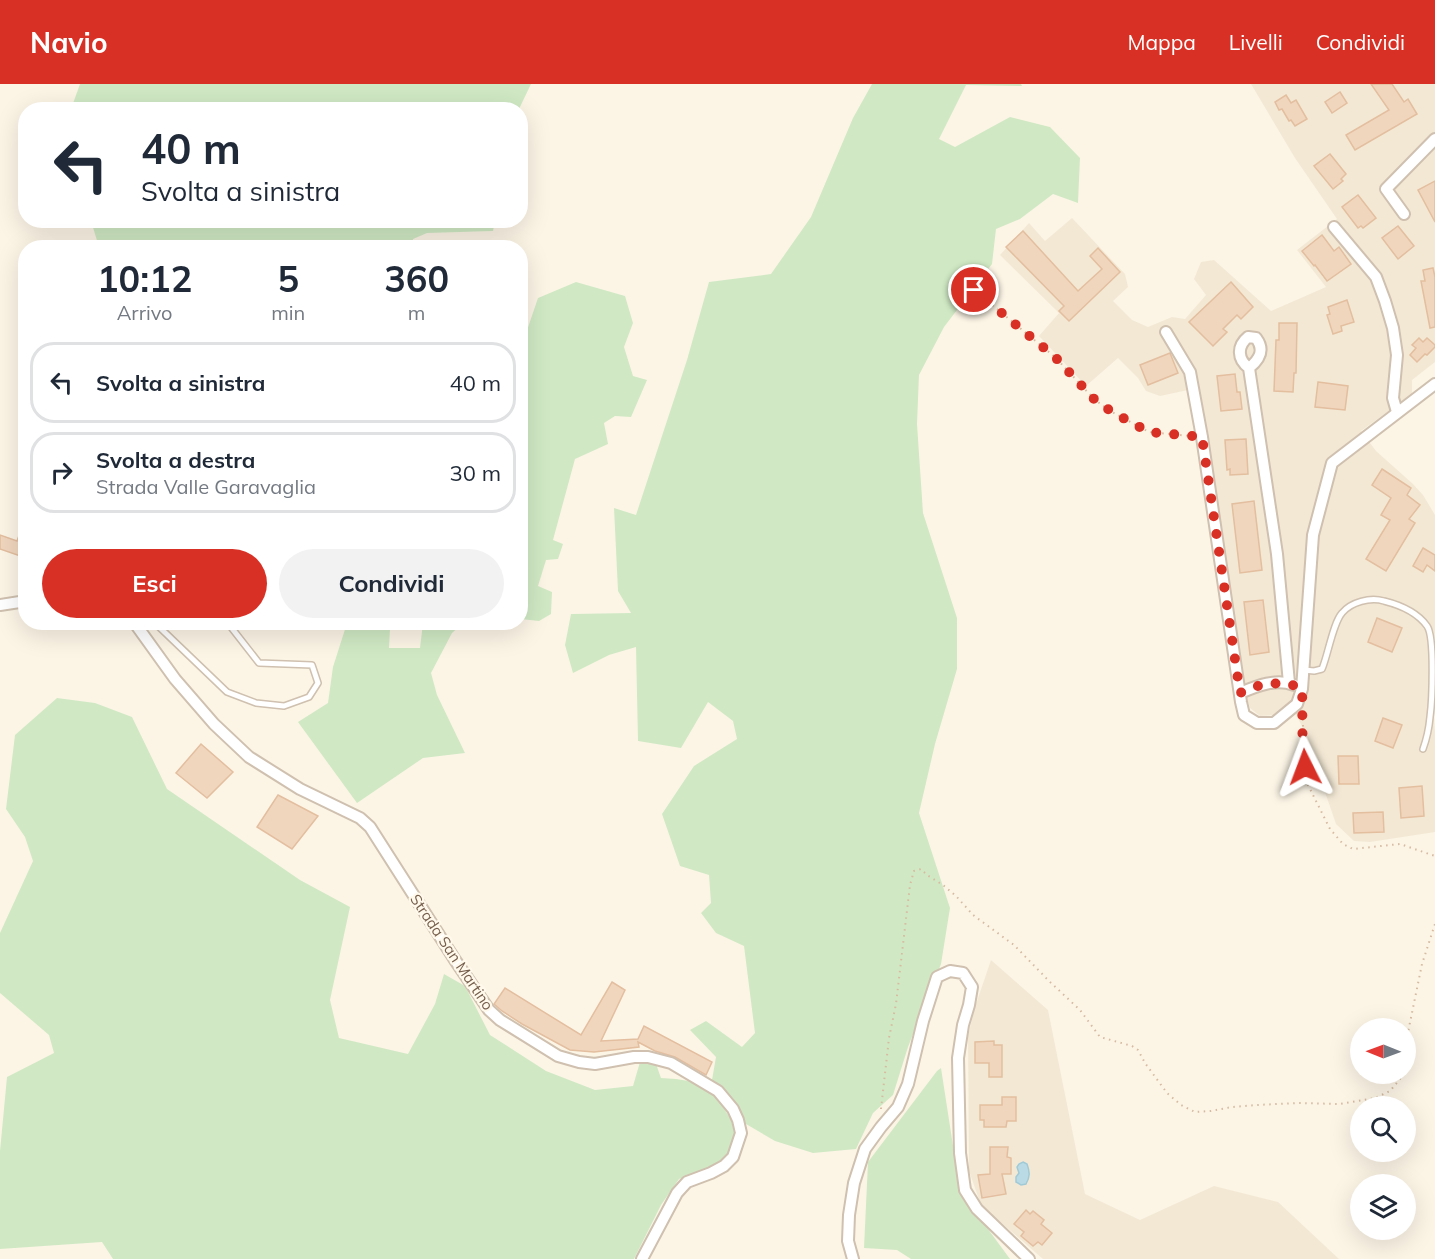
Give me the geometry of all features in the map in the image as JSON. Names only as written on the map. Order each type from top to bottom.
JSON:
[{"type":"street","points":[[1404,214],[1386,189],[1435,139]]},
{"type":"street","points":[[1334,227],[1376,278],[1385,301],[1393,328],[1397,355],[1394,398],[1397,412]]},
{"type":"street","points":[[1166,332],[1190,372],[1244,715],[1257,723],[1274,723],[1297,704],[1302,689],[1313,535],[1332,463],[1435,384]]},
{"type":"street","points":[[1249,368],[1277,554],[1288,683]]},
{"type":"street","points":[[0,605],[18,602]]},
{"type":"street","name":"Strada San Martino","points":[[140,630],[175,680],[214,724],[249,757],[300,789],[360,818],[370,828],[455,960],[489,1010],[500,1020],[558,1056],[595,1064],[648,1056],[671,1064],[718,1091],[732,1109],[741,1133],[733,1157],[724,1166],[687,1182],[676,1193],[642,1259]]},
{"type":"street","points":[[1240,693],[1263,684],[1288,683],[1302,689]]},
{"type":"street","points":[[853,1259],[848,1241],[849,1215],[854,1183],[865,1149],[898,1107],[908,1084],[937,977],[950,971],[963,973],[972,987],[958,1058],[960,1153],[965,1190],[977,1209],[1029,1259]]},
{"type":"lane","points":[[1304,670],[1322,669],[1339,615],[1347,607],[1362,601],[1380,599],[1398,604],[1413,613],[1428,627],[1431,645],[1432,692],[1427,738],[1423,749]]},
{"type":"lane","points":[[162,630],[227,692],[256,703],[284,706],[309,697],[318,683],[312,665],[259,663],[232,630]]},
{"type":"path","points":[[974,290],[1055,357],[1095,400],[1112,412],[1149,432],[1202,437]]},
{"type":"path","points":[[1303,710],[1302,751],[1307,783],[1330,830],[1343,844],[1353,849],[1400,843],[1435,856]]},
{"type":"path","points":[[879,1116],[889,1038],[896,1004],[910,885],[914,871],[921,869],[927,876],[956,896],[973,915],[1014,945],[1080,1010],[1100,1037],[1132,1046],[1138,1050],[1167,1093],[1181,1105],[1195,1112],[1257,1105],[1340,1104],[1375,1098],[1390,1091],[1396,1084]]},
{"type":"path","points":[[1411,1018],[1422,964],[1435,924]]},
{"type":"shaded area","points":[[1251,84],[1435,84],[1435,362],[1412,380],[1412,394],[1361,431],[1376,451],[1423,495],[1435,515],[1435,832],[1370,842],[1354,841],[1336,824],[1314,751],[1291,704],[1278,715],[1260,716],[1250,708],[1241,681],[1188,390],[1160,396],[1146,391],[1138,378],[1118,358],[1086,386],[1039,336],[1059,313],[1000,255],[1029,223],[1045,241],[1072,218],[1125,274],[1128,287],[1113,301],[1132,320],[1148,327],[1172,317],[1185,319],[1206,295],[1194,279],[1201,262],[1214,260],[1271,311],[1326,287],[1297,250],[1337,219],[1295,158]]},
{"type":"shaded area","points":[[991,960],[1048,1010],[1085,1194],[1140,1220],[1214,1186],[1278,1202],[1339,1259],[1043,1259],[981,1205],[969,1171],[968,1036]]},
{"type":"green space","points":[[80,84],[531,84],[522,102],[74,102]]},
{"type":"green space","points":[[872,84],[1021,84],[1022,86],[966,85],[939,139],[955,147],[1010,117],[1050,127],[1080,158],[1078,203],[1053,194],[1020,219],[996,229],[992,264],[944,327],[919,375],[917,424],[923,513],[957,618],[957,669],[935,744],[919,813],[950,908],[941,964],[908,1047],[893,1095],[873,1113],[856,1149],[813,1153],[775,1141],[746,1124],[726,1094],[712,1080],[716,1057],[690,1030],[706,1021],[742,1047],[755,1033],[744,946],[716,933],[701,913],[711,903],[709,875],[680,866],[662,814],[694,766],[737,739],[733,721],[708,702],[681,748],[638,741],[636,647],[609,655],[573,673],[565,645],[571,614],[631,613],[618,591],[614,508],[636,515],[687,360],[709,282],[771,274],[811,217],[853,118]]},
{"type":"green space","points":[[93,228],[494,228],[493,231],[427,233],[413,240],[97,240]]},
{"type":"green space","points":[[576,282],[625,296],[633,323],[624,347],[633,376],[647,380],[631,417],[615,416],[604,423],[608,444],[575,459],[553,540],[563,544],[558,559],[546,560],[538,586],[552,592],[551,614],[539,621],[528,620],[528,327],[538,298]]},
{"type":"green space","points":[[345,630],[390,630],[389,648],[420,648],[422,630],[455,630],[431,673],[437,695],[465,753],[423,758],[357,803],[298,722],[328,703],[333,667]]},
{"type":"green space","points":[[57,698],[95,703],[132,717],[167,789],[300,880],[350,907],[330,1000],[339,1038],[408,1054],[435,1004],[444,974],[465,986],[490,1035],[546,1071],[595,1090],[633,1086],[640,1062],[656,1064],[661,1078],[695,1082],[717,1097],[736,1128],[727,1156],[714,1166],[679,1179],[661,1205],[634,1259],[113,1259],[102,1242],[0,1249],[0,1151],[7,1077],[54,1053],[49,1035],[0,993],[0,933],[33,861],[25,837],[6,809],[15,735]]},
{"type":"green space","points":[[941,1068],[960,1191],[1010,1259],[911,1259],[897,1250],[864,1248],[868,1162]]},
{"type":"water","points":[[1023,1162],[1027,1164],[1029,1174],[1026,1184],[1021,1185],[1016,1182],[1016,1177],[1019,1173],[1017,1167]]},
{"type":"building","points":[[1371,84],[1392,84],[1404,102],[1408,99],[1417,114],[1355,150],[1346,135],[1389,110]]},
{"type":"building","points":[[1340,92],[1347,103],[1332,113],[1325,102]]},
{"type":"building","points":[[1286,95],[1291,103],[1296,100],[1307,119],[1295,126],[1282,109],[1279,110],[1275,102]]},
{"type":"building","points":[[1330,154],[1346,174],[1341,179],[1343,181],[1333,189],[1314,166]]},
{"type":"building","points":[[1435,181],[1435,222],[1418,190]]},
{"type":"building","points":[[1358,195],[1376,218],[1363,228],[1361,226],[1358,228],[1342,207]]},
{"type":"building","points":[[1398,226],[1414,246],[1398,259],[1382,238]]},
{"type":"building","points":[[1023,231],[1078,291],[1102,269],[1090,256],[1098,248],[1120,272],[1069,321],[1059,311],[1064,306],[1006,247]]},
{"type":"building","points":[[1322,235],[1334,251],[1339,247],[1351,264],[1327,281],[1302,251]]},
{"type":"building","points":[[1433,268],[1435,327],[1430,328],[1421,281],[1425,281],[1423,270]]},
{"type":"building","points":[[1231,282],[1253,307],[1241,319],[1237,315],[1223,329],[1227,332],[1213,346],[1189,322]]},
{"type":"building","points":[[1347,300],[1354,322],[1341,326],[1342,331],[1333,334],[1327,315],[1330,314],[1328,307]]},
{"type":"building","points":[[1279,323],[1297,323],[1296,373],[1294,373],[1293,392],[1274,391]]},
{"type":"building","points":[[1419,338],[1423,342],[1427,338],[1435,347],[1417,362],[1410,355],[1416,348],[1412,345]]},
{"type":"building","points":[[1170,353],[1178,373],[1148,385],[1140,365]]},
{"type":"building","points":[[1235,374],[1242,409],[1221,411],[1217,376]]},
{"type":"building","points":[[1318,382],[1348,386],[1345,410],[1315,407]]},
{"type":"building","points":[[1246,439],[1248,474],[1230,475],[1230,469],[1227,470],[1225,440]]},
{"type":"building","points":[[1382,469],[1411,488],[1407,495],[1420,505],[1409,519],[1415,523],[1386,571],[1366,559],[1390,520],[1381,515],[1391,498],[1372,485]]},
{"type":"building","points":[[1254,501],[1262,570],[1240,573],[1232,504]]},
{"type":"building","points":[[0,535],[17,541],[18,538],[18,555],[0,549]]},
{"type":"building","points":[[1423,548],[1435,555],[1435,571],[1427,565],[1423,572],[1413,566]]},
{"type":"building","points":[[1263,600],[1269,652],[1250,655],[1244,602]]},
{"type":"building","points":[[1377,618],[1402,628],[1392,652],[1368,642]]},
{"type":"building","points":[[1383,718],[1402,725],[1393,748],[1375,741]]},
{"type":"building","points":[[201,744],[233,772],[207,798],[176,773]]},
{"type":"building","points":[[1338,756],[1358,756],[1359,784],[1339,784]]},
{"type":"building","points":[[1422,786],[1424,816],[1401,818],[1399,788]]},
{"type":"building","points":[[278,795],[318,816],[292,849],[257,827]]},
{"type":"building","points":[[1383,812],[1384,832],[1354,833],[1353,813]]},
{"type":"building","points":[[612,982],[625,990],[601,1041],[638,1039],[644,1026],[712,1062],[706,1075],[675,1057],[655,1051],[638,1042],[639,1047],[594,1052],[570,1050],[522,1024],[494,1004],[505,988],[581,1035]]},
{"type":"building","points":[[994,1041],[994,1045],[1002,1045],[1002,1077],[989,1077],[989,1063],[975,1063],[975,1042]]},
{"type":"building","points":[[1002,1097],[1016,1097],[1016,1121],[1007,1121],[1006,1127],[984,1127],[984,1120],[980,1120],[980,1105],[1002,1105]]},
{"type":"building","points":[[990,1147],[1008,1147],[1007,1157],[1011,1158],[1011,1174],[1002,1174],[1006,1194],[982,1198],[978,1175],[990,1174]]},
{"type":"building","points":[[1026,1210],[1030,1214],[1033,1211],[1044,1220],[1041,1224],[1052,1233],[1042,1245],[1038,1242],[1033,1246],[1021,1236],[1024,1232],[1014,1224]]},
{"type":"route","points":[[974,290],[1055,357],[1095,400],[1112,412],[1149,432],[1202,437],[1240,693],[1263,684],[1288,683],[1302,689],[1304,721],[1302,751],[1305,767]]}]
